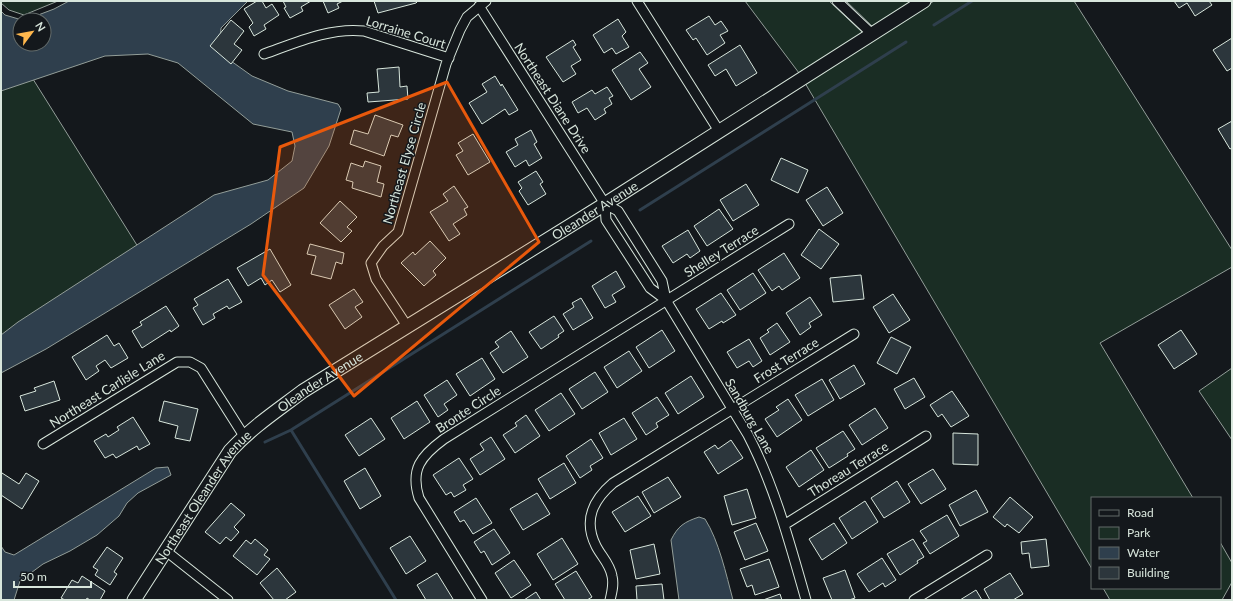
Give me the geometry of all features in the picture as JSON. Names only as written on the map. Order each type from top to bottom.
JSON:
[{"type":"street","points":[[637,1],[719,130]]},
{"type":"street","points":[[837,1],[872,34]]},
{"type":"street","name":"Oleander Avenue","points":[[265,419],[303,391],[605,204],[719,130],[924,1]]},
{"type":"street","name":"Northeast Elyse Circle","points":[[407,326],[376,279],[371,263],[383,246],[398,232],[449,58],[467,17],[482,4]]},
{"type":"street","name":"Northeast Diane Drive","points":[[482,4],[605,204]]},
{"type":"street","name":"Lorraine Court","points":[[264,54],[323,35],[352,30],[364,31],[449,58]]},
{"type":"street","name":"Sandburg Lane","points":[[605,204],[606,220],[650,288],[666,300]]},
{"type":"street","name":"Sandburg Lane","points":[[605,204],[618,211],[658,274],[662,281],[666,300],[760,457],[784,525],[806,600]]},
{"type":"street","name":"Shelley Terrace","points":[[666,300],[789,224]]},
{"type":"street","name":"Bronte Circle","points":[[482,600],[419,498],[416,487],[416,479],[421,460],[430,449],[444,439],[666,300]]},
{"type":"street","name":"Frost Terrace","points":[[732,409],[854,334]]},
{"type":"street","name":"Northeast Carlisle Lane","points":[[43,444],[177,362],[190,362],[201,368],[244,436]]},
{"type":"street","points":[[610,600],[613,585],[612,575],[608,565],[596,546],[590,525],[593,508],[596,501],[600,495],[614,483],[732,409]]},
{"type":"street","name":"Northeast Oleander Avenue","points":[[134,600],[230,451],[244,436],[265,419]]},
{"type":"street","name":"Thoreau Terrace","points":[[784,525],[926,436]]},
{"type":"street","points":[[166,551],[228,600]]},
{"type":"street","points":[[914,600],[987,555]]},
{"type":"highlighted area","points":[[447,82],[539,242],[354,396],[263,275],[280,147]]},
{"type":"green space","points":[[1,1],[58,1],[31,12],[15,12],[9,10],[1,3]]},
{"type":"green space","points":[[745,1],[829,1],[863,33],[799,73]]},
{"type":"green space","points":[[846,1],[914,1],[873,27]]},
{"type":"green space","points":[[934,1],[1074,1],[1232,250],[1232,267],[1100,343],[1192,497],[1091,497],[1091,567],[805,83]]},
{"type":"green space","points":[[1,28],[12,46],[12,52],[16,52],[140,250],[1,339]]},
{"type":"green space","points":[[1232,368],[1232,440],[1199,391]]},
{"type":"green space","points":[[1221,544],[1232,563],[1232,582],[1222,600],[1110,600],[1104,589],[1221,589]]},
{"type":"water","points":[[69,1],[248,1],[221,28],[220,43],[231,61],[252,76],[288,91],[338,104],[341,109],[329,146],[304,188],[251,224],[46,349],[1,373],[1,335],[18,322],[214,195],[268,180],[292,161],[295,146],[292,132],[253,124],[178,63],[148,54],[105,56],[1,91],[1,11],[5,15],[12,17],[12,52],[52,52],[52,12],[46,12]]},
{"type":"water","points":[[168,467],[171,475],[138,493],[127,503],[119,516],[97,535],[70,551],[43,564],[20,581],[14,600],[1,600],[1,546],[5,552],[14,555],[156,468]]},
{"type":"water","points":[[699,517],[705,519],[714,537],[722,558],[733,600],[679,600],[671,540],[676,531],[682,525]]},
{"type":"building","points":[[257,1],[262,1],[266,8],[272,4],[279,15],[264,25],[266,29],[254,36],[249,27],[253,23],[244,9]]},
{"type":"building","points":[[283,1],[311,1],[301,7],[303,11],[290,18],[284,8],[286,7]]},
{"type":"building","points":[[323,1],[343,1],[337,4],[339,8],[328,13]]},
{"type":"building","points":[[374,1],[418,1],[416,3],[378,13]]},
{"type":"building","points":[[1174,1],[1209,1],[1212,5],[1195,16],[1187,3],[1179,8]]},
{"type":"building","points":[[709,16],[715,25],[721,21],[728,31],[720,35],[725,43],[707,55],[696,38],[693,40],[686,30]]},
{"type":"building","points":[[618,19],[626,32],[622,36],[629,47],[616,54],[612,48],[604,53],[593,35]]},
{"type":"building","points":[[231,20],[244,31],[234,44],[242,50],[231,64],[210,46]]},
{"type":"building","points":[[1232,38],[1232,68],[1227,71],[1213,50]]},
{"type":"building","points":[[573,40],[576,45],[573,47],[581,60],[571,66],[576,74],[563,82],[546,57]]},
{"type":"building","points":[[740,45],[757,73],[736,86],[726,69],[715,76],[708,65]]},
{"type":"building","points":[[640,52],[648,63],[639,69],[651,87],[631,100],[612,70]]},
{"type":"building","points":[[399,67],[400,87],[407,86],[408,99],[368,102],[367,93],[379,92],[377,69]]},
{"type":"building","points":[[495,76],[501,86],[502,84],[518,110],[509,115],[505,109],[482,124],[469,103],[487,92],[482,84]]},
{"type":"building","points":[[607,87],[613,96],[609,98],[612,104],[604,109],[606,113],[595,120],[587,108],[578,113],[572,102],[592,90],[595,94]]},
{"type":"building","points":[[375,115],[403,125],[398,137],[391,135],[384,156],[350,144],[354,130],[368,134]]},
{"type":"building","points":[[1232,121],[1232,148],[1230,149],[1218,129]]},
{"type":"building","points":[[531,130],[537,142],[534,144],[542,158],[529,166],[526,160],[515,167],[506,152],[518,145],[515,139]]},
{"type":"building","points":[[473,134],[490,162],[468,175],[456,155],[463,151],[458,143]]},
{"type":"building","points":[[781,158],[808,170],[798,193],[771,180]]},
{"type":"building","points":[[365,161],[381,166],[377,182],[384,184],[381,197],[352,188],[353,182],[346,180],[351,163],[363,167]]},
{"type":"building","points":[[536,171],[543,182],[540,184],[546,194],[528,205],[519,191],[522,188],[518,182]]},
{"type":"building","points":[[746,184],[759,205],[733,221],[720,200]]},
{"type":"building","points":[[454,186],[468,207],[464,209],[467,215],[453,224],[460,234],[449,241],[430,212],[448,201],[443,194]]},
{"type":"building","points":[[827,187],[843,213],[823,226],[806,200]]},
{"type":"building","points":[[340,201],[357,217],[347,227],[352,231],[341,242],[320,223]]},
{"type":"building","points":[[719,209],[733,229],[707,246],[694,226]]},
{"type":"building","points":[[819,229],[839,244],[821,269],[801,255]]},
{"type":"building","points":[[688,230],[700,251],[690,258],[687,254],[673,263],[662,246]]},
{"type":"building","points":[[430,241],[446,258],[433,271],[436,275],[424,286],[401,263],[413,252],[415,255]]},
{"type":"building","points":[[310,244],[344,253],[342,264],[336,262],[331,279],[311,274],[316,256],[307,254]]},
{"type":"building","points":[[270,249],[291,285],[280,292],[272,280],[265,285],[261,278],[248,286],[237,268]]},
{"type":"building","points":[[784,253],[800,278],[782,290],[779,286],[772,291],[758,270]]},
{"type":"building","points":[[616,271],[625,287],[612,295],[616,302],[605,308],[592,286]]},
{"type":"building","points":[[753,273],[766,293],[740,310],[727,290]]},
{"type":"building","points":[[861,275],[864,299],[833,302],[830,278]]},
{"type":"building","points":[[228,279],[242,302],[229,309],[227,306],[213,314],[215,318],[203,325],[193,308],[198,305],[194,299]]},
{"type":"building","points":[[354,289],[363,302],[355,307],[362,317],[345,329],[329,305]]},
{"type":"building","points":[[721,293],[736,315],[709,329],[696,309]]},
{"type":"building","points":[[893,294],[910,320],[889,333],[873,307]]},
{"type":"building","points":[[810,297],[822,315],[809,323],[811,327],[800,335],[786,313]]},
{"type":"building","points":[[581,298],[593,318],[573,330],[563,314],[574,307],[572,303]]},
{"type":"building","points":[[166,306],[179,326],[142,348],[132,331],[142,325],[140,322]]},
{"type":"building","points":[[554,316],[564,331],[558,335],[559,337],[541,349],[529,332]]},
{"type":"building","points":[[777,323],[790,342],[770,355],[760,338],[769,332],[767,330]]},
{"type":"building","points":[[662,330],[675,351],[649,368],[636,347]]},
{"type":"building","points":[[1181,330],[1197,354],[1174,369],[1158,345]]},
{"type":"building","points":[[511,331],[528,357],[503,373],[490,353],[499,347],[495,342]]},
{"type":"building","points":[[107,335],[114,346],[119,343],[128,358],[111,368],[105,360],[96,366],[99,371],[86,380],[72,357]]},
{"type":"building","points":[[891,337],[911,347],[897,374],[877,363]]},
{"type":"building","points":[[749,339],[762,361],[753,367],[749,361],[737,368],[727,352]]},
{"type":"building","points":[[629,351],[642,371],[617,388],[604,367]]},
{"type":"building","points":[[482,358],[495,379],[470,396],[456,374]]},
{"type":"building","points":[[854,365],[865,384],[840,399],[829,380]]},
{"type":"building","points":[[595,372],[608,392],[582,409],[569,389]]},
{"type":"building","points":[[691,376],[704,397],[678,414],[665,393]]},
{"type":"building","points":[[914,378],[925,397],[905,409],[894,389]]},
{"type":"building","points":[[822,379],[834,400],[808,416],[795,395]]},
{"type":"building","points":[[447,380],[457,395],[444,404],[448,410],[438,417],[424,395]]},
{"type":"building","points":[[54,381],[60,400],[25,411],[20,396],[36,391],[34,388]]},
{"type":"building","points":[[952,391],[969,416],[951,427],[942,414],[938,417],[930,405]]},
{"type":"building","points":[[561,393],[575,414],[549,431],[535,410]]},
{"type":"building","points":[[657,397],[669,415],[656,423],[658,427],[646,435],[632,413]]},
{"type":"building","points":[[788,399],[802,420],[777,437],[765,419],[779,410],[776,407]]},
{"type":"building","points":[[164,401],[198,409],[190,441],[175,438],[178,426],[159,421]]},
{"type":"building","points":[[417,401],[430,422],[404,439],[391,418]]},
{"type":"building","points":[[875,408],[888,428],[862,445],[849,425]]},
{"type":"building","points":[[526,415],[540,436],[515,453],[503,435],[517,426],[515,423]]},
{"type":"building","points":[[133,417],[150,444],[139,450],[137,446],[116,458],[113,454],[105,458],[94,441],[106,434],[108,437],[119,430],[117,427]]},
{"type":"building","points":[[371,418],[385,439],[359,456],[345,435]]},
{"type":"building","points":[[624,418],[637,439],[611,455],[599,433]]},
{"type":"building","points":[[843,431],[855,449],[847,454],[848,456],[829,468],[816,448]]},
{"type":"building","points":[[953,433],[978,434],[978,465],[953,464]]},
{"type":"building","points":[[491,437],[505,459],[480,475],[470,459],[484,450],[480,444]]},
{"type":"building","points":[[591,439],[603,458],[590,466],[592,470],[580,478],[566,456]]},
{"type":"building","points":[[731,440],[743,458],[718,474],[704,452],[715,445],[718,449]]},
{"type":"building","points":[[811,450],[824,470],[799,487],[786,467]]},
{"type":"building","points":[[459,458],[473,479],[463,485],[466,490],[454,497],[451,492],[446,495],[433,475]]},
{"type":"building","points":[[564,463],[576,483],[550,499],[538,479]]},
{"type":"building","points":[[365,468],[381,496],[360,509],[344,481]]},
{"type":"building","points":[[933,469],[946,489],[921,504],[908,484]]},
{"type":"building","points":[[2,473],[19,484],[26,473],[39,481],[22,509],[1,495]]},
{"type":"building","points":[[668,477],[681,497],[654,513],[642,492]]},
{"type":"building","points":[[897,481],[910,502],[884,518],[871,498]]},
{"type":"building","points":[[747,489],[756,518],[732,525],[724,496]]},
{"type":"building","points":[[976,490],[988,512],[960,526],[949,505]]},
{"type":"building","points":[[537,493],[550,514],[523,530],[510,509]]},
{"type":"building","points":[[638,496],[651,516],[625,532],[612,512]]},
{"type":"building","points":[[1010,497],[1033,517],[1019,533],[1007,524],[1005,527],[993,517]]},
{"type":"building","points":[[476,498],[492,523],[473,534],[464,520],[460,522],[454,512]]},
{"type":"building","points":[[865,501],[878,522],[852,539],[839,518]]},
{"type":"building","points":[[231,503],[245,515],[234,527],[239,532],[231,541],[226,537],[220,544],[205,532]]},
{"type":"building","points":[[947,515],[959,536],[930,554],[923,543],[927,541],[920,531]]},
{"type":"building","points":[[756,523],[768,551],[745,560],[734,532]]},
{"type":"building","points":[[834,523],[847,543],[822,560],[809,539]]},
{"type":"building","points":[[494,529],[510,553],[492,565],[484,551],[481,553],[474,542]]},
{"type":"building","points":[[410,536],[426,561],[406,574],[390,548]]},
{"type":"building","points":[[562,538],[578,564],[553,580],[537,554]]},
{"type":"building","points":[[255,539],[268,550],[264,555],[270,559],[257,575],[233,556],[246,540],[251,544]]},
{"type":"building","points":[[913,539],[924,557],[900,575],[887,554]]},
{"type":"building","points":[[1046,539],[1049,566],[1031,568],[1029,553],[1022,554],[1021,542]]},
{"type":"building","points":[[654,544],[660,574],[636,579],[630,550]]},
{"type":"building","points":[[107,547],[123,558],[114,572],[117,574],[110,585],[95,575],[98,570],[93,567]]},
{"type":"building","points":[[882,558],[896,580],[885,587],[883,583],[869,592],[857,574]]},
{"type":"building","points":[[769,559],[779,587],[755,595],[752,585],[747,587],[740,569]]},
{"type":"building","points":[[514,560],[531,585],[511,598],[495,573]]},
{"type":"building","points":[[277,568],[296,592],[285,600],[274,600],[260,583]]},
{"type":"building","points":[[845,570],[855,598],[849,600],[832,600],[823,578]]},
{"type":"building","points":[[576,571],[592,597],[587,600],[565,600],[555,584]]},
{"type":"building","points":[[437,573],[453,599],[426,600],[417,585]]},
{"type":"building","points":[[1010,573],[1023,594],[1013,600],[990,600],[984,589]]},
{"type":"building","points":[[82,576],[105,591],[100,600],[90,600],[87,598],[86,600],[65,600],[61,598],[72,580],[78,583]]},
{"type":"building","points":[[662,584],[664,600],[637,600],[636,586]]},
{"type":"building","points":[[976,590],[982,600],[960,600]]},
{"type":"building","points":[[536,592],[541,600],[524,600]]},
{"type":"building","points":[[780,594],[782,600],[763,600]]},
{"type":"waterway","points":[[934,25],[972,1]]},
{"type":"waterway","points":[[640,210],[906,42]]},
{"type":"waterway","points":[[265,442],[291,430],[591,241]]},
{"type":"waterway","points":[[291,430],[396,600]]}]
